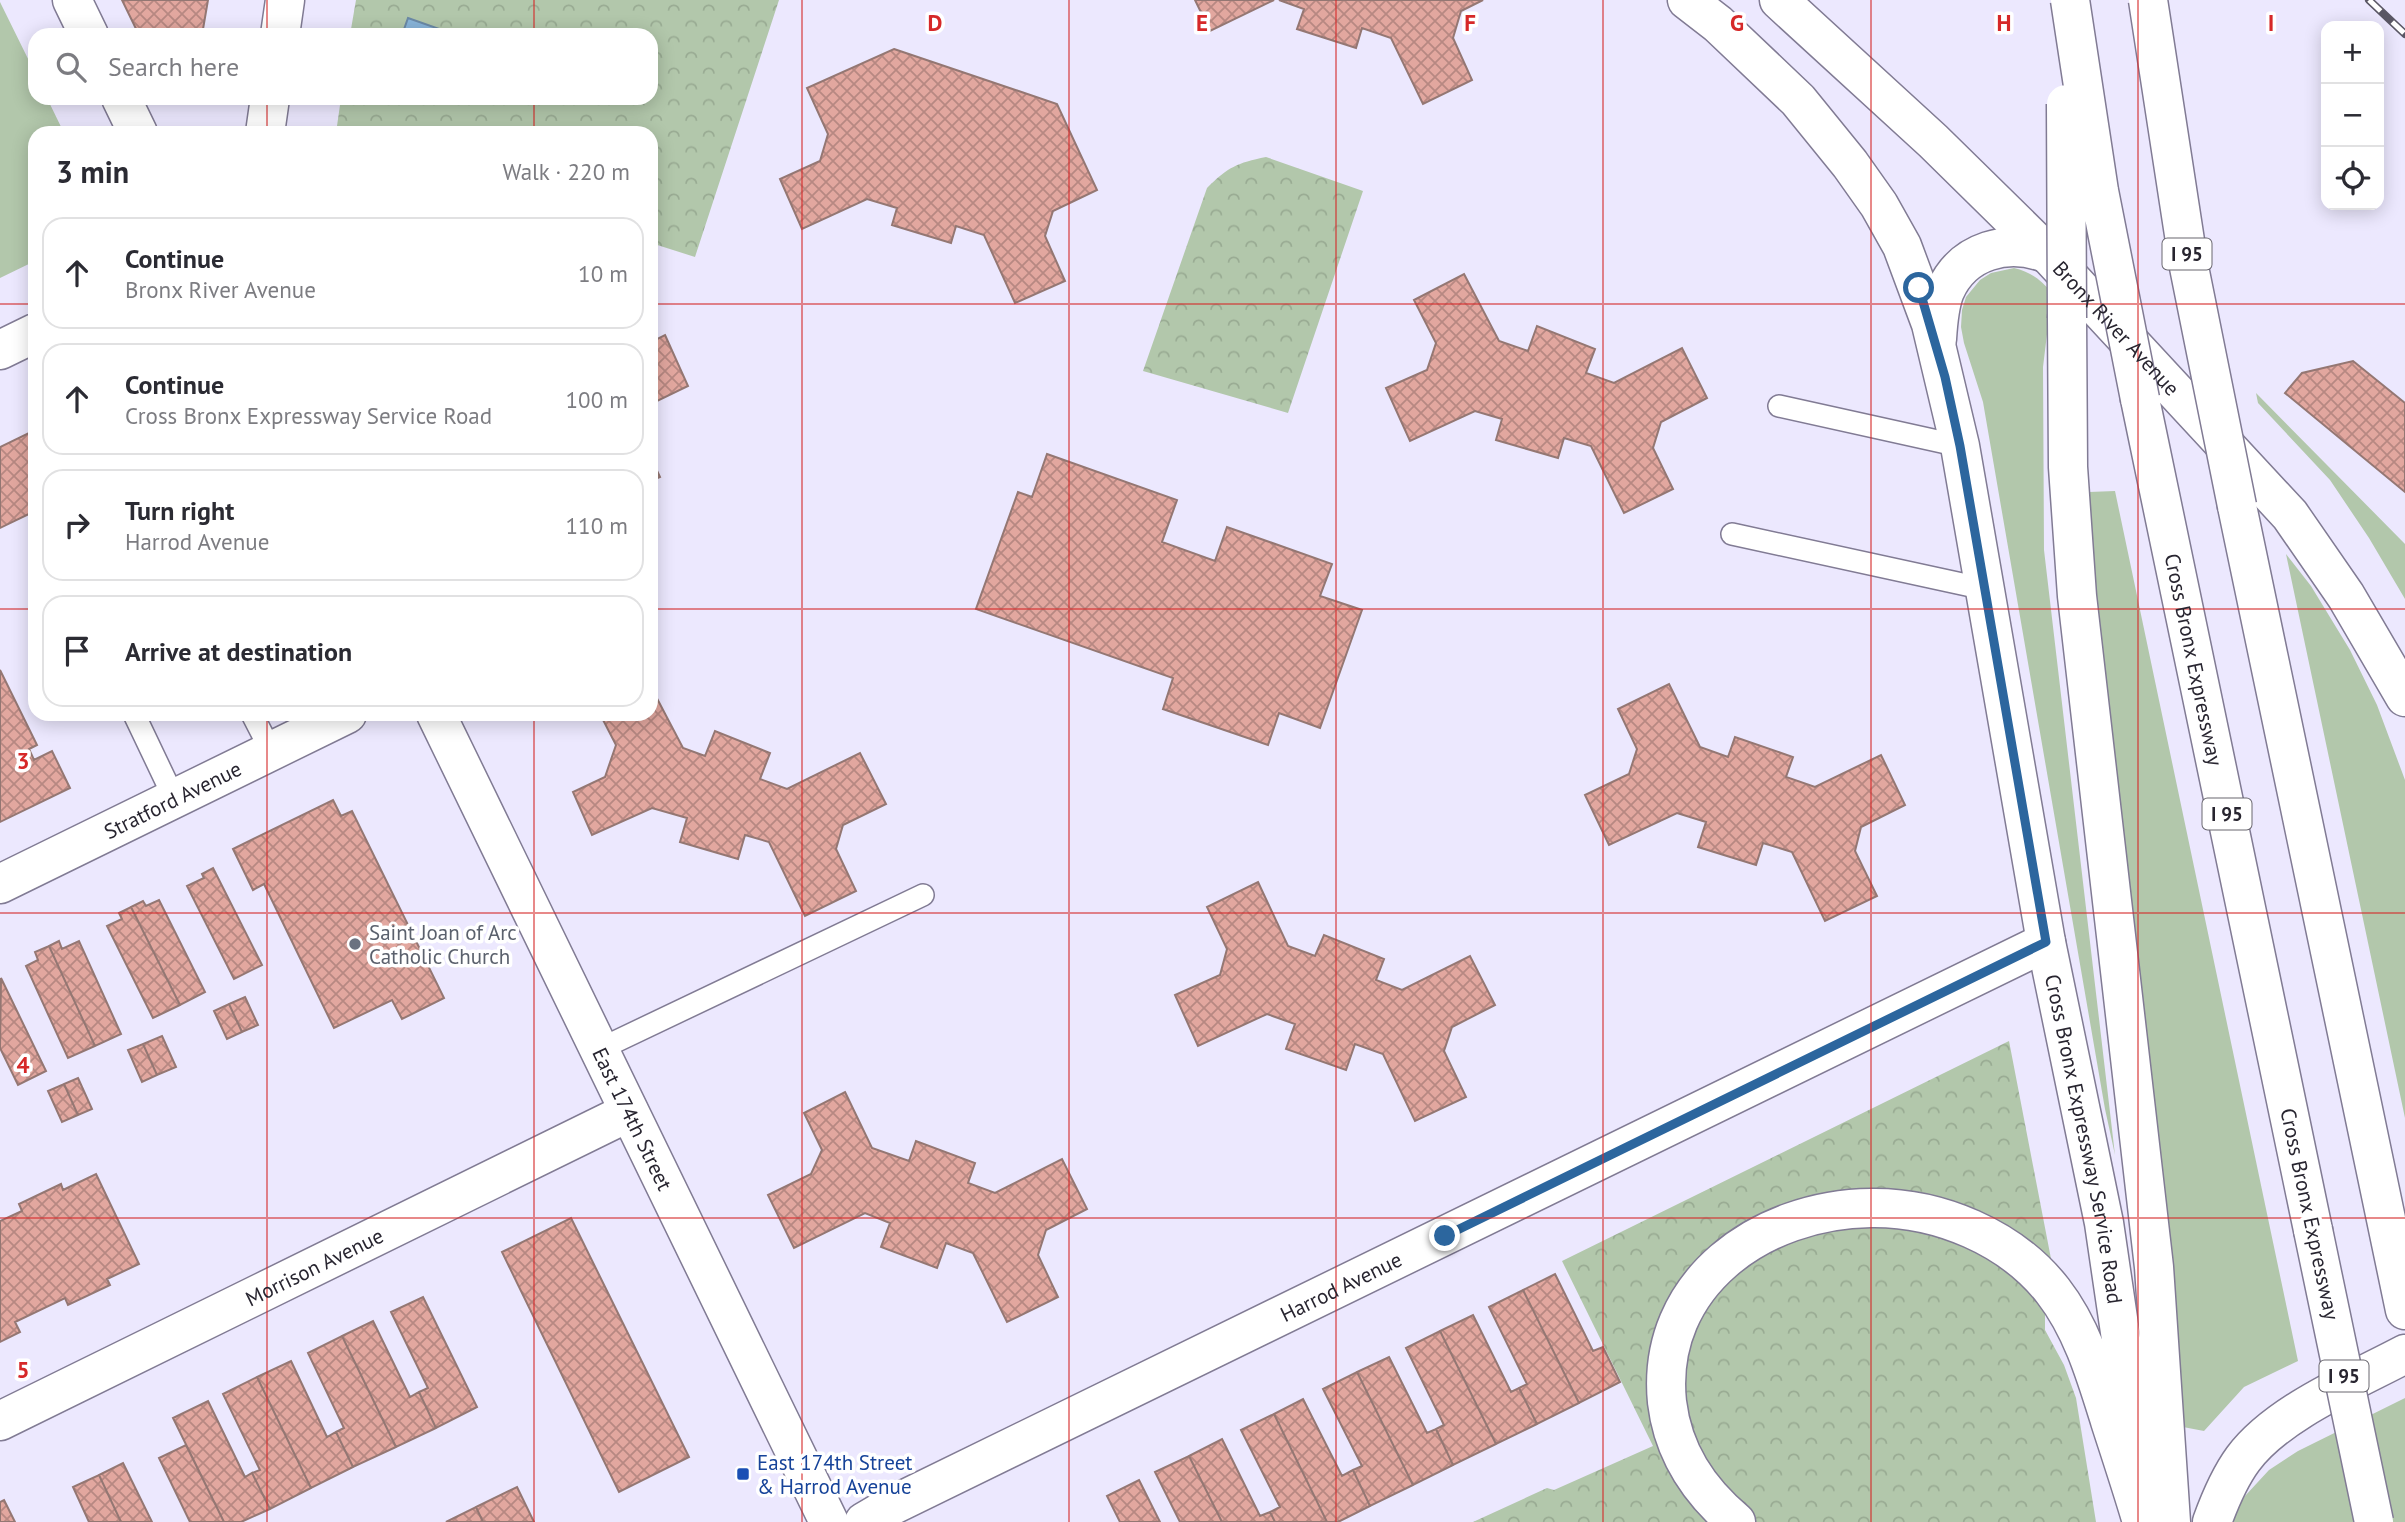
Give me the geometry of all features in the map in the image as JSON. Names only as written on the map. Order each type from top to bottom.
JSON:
[{"type":"main road","points":[[72,0],[86,28]]},
{"type":"main road","points":[[281,28],[285,0]]},
{"type":"main road","points":[[1686,0],[1718,24],[1798,100],[1850,164],[1879,205],[1902,246],[1919,288],[1936,345]]},
{"type":"main road","name":"Bronx River Avenue","points":[[1779,0],[1933,141],[2048,254],[2290,515],[2346,596],[2405,697]]},
{"type":"main road","points":[[2068,0],[2068,467],[2077,596],[2154,1267],[2171,1522]]},
{"type":"main road","name":"Cross Bronx Expressway","points":[[2068,0],[2099,191],[2140,399],[2374,1522]]},
{"type":"main road","name":"I 95","points":[[2148,0],[2189,267],[2405,1310]]},
{"type":"main road","points":[[124,105],[135,126]]},
{"type":"main road","points":[[266,126],[270,105]]},
{"type":"main road","points":[[1936,345],[1938,319],[1945,292],[1964,263],[1979,254],[2002,247],[2026,248],[2048,254]]},
{"type":"main road","points":[[0,350],[28,336]]},
{"type":"main road","name":"Cross Bronx Expressway Service Road","points":[[1936,345],[1960,446],[2046,942],[2104,1223],[2145,1522]]},
{"type":"main road","name":"Stratford Avenue","points":[[0,884],[333,721]]},
{"type":"main road","name":"East 174th Street","points":[[439,721],[829,1522]]},
{"type":"main road","name":"Harrod Avenue","points":[[864,1522],[893,1505],[2046,942]]},
{"type":"main road","name":"Morrison Avenue","points":[[0,1421],[629,1112]]},
{"type":"main road","points":[[1737,1522],[1700,1487],[1685,1464],[1669,1415],[1666,1388],[1668,1361],[1686,1305],[1699,1284],[1716,1266],[1760,1236],[1814,1216],[1871,1208],[1926,1214],[1979,1232],[2019,1257],[2048,1284],[2068,1314],[2094,1369],[2145,1522]]},
{"type":"main road","points":[[2212,1522],[2234,1473],[2263,1437],[2303,1409],[2405,1354]]},
{"type":"lane","points":[[1779,406],[1960,446]]},
{"type":"lane","points":[[1732,534],[1985,589]]},
{"type":"lane","points":[[137,721],[174,798]]},
{"type":"lane","points":[[256,721],[271,751]]},
{"type":"lane","points":[[598,1049],[923,895]]},
{"type":"green space","points":[[356,0],[779,0],[695,257],[658,245],[658,126],[337,126],[340,105],[658,105],[658,28],[351,28]]},
{"type":"green space","points":[[0,2],[28,59],[28,105],[50,105],[61,126],[28,126],[28,264],[0,278]]},
{"type":"green space","points":[[1266,157],[1363,191],[1288,413],[1143,371],[1207,188],[1233,167]]},
{"type":"green space","points":[[2014,268],[2035,277],[2052,293],[2043,367],[2044,550],[2115,1155],[1983,402],[1961,327],[1966,297],[1980,280],[1991,273]]},
{"type":"green space","points":[[2256,393],[2405,544],[2405,599],[2330,480],[2258,403]]},
{"type":"green space","points":[[2115,491],[2298,1361],[2244,1387],[2204,1431],[2183,1427],[2160,1160],[2095,585],[2089,492]]},
{"type":"green space","points":[[2286,554],[2311,586],[2350,650],[2377,705],[2405,780],[2405,1118]]},
{"type":"green space","points":[[2009,1041],[2052,1264],[2045,1309],[2045,1330],[2064,1365],[2076,1398],[2096,1522],[1473,1522],[1547,1488],[1554,1490],[1653,1446],[1562,1261]]},
{"type":"green space","points":[[2405,1398],[2405,1522],[2230,1522],[2245,1496],[2269,1470],[2298,1451]]},
{"type":"water","points":[[408,18],[437,28],[404,28]]},
{"type":"building","points":[[122,0],[208,0],[203,28],[136,28]]},
{"type":"building","points":[[1195,0],[1274,0],[1210,31]]},
{"type":"building","points":[[1279,0],[1483,0],[1461,11],[1453,38],[1472,80],[1423,104],[1391,38],[1362,28],[1356,48],[1297,29],[1304,9]]},
{"type":"building","points":[[894,49],[1057,104],[1097,190],[1053,211],[1045,236],[1065,281],[1015,303],[984,235],[956,226],[951,243],[892,225],[897,208],[867,199],[802,229],[780,179],[820,161],[828,134],[807,88]]},
{"type":"building","points":[[1464,274],[1499,341],[1528,351],[1537,326],[1595,349],[1586,373],[1614,383],[1682,348],[1707,398],[1661,422],[1653,448],[1673,489],[1624,513],[1591,446],[1564,438],[1558,458],[1496,440],[1502,419],[1475,411],[1410,441],[1386,388],[1427,370],[1436,343],[1414,300]]},
{"type":"building","points":[[665,335],[688,386],[658,401],[658,338]]},
{"type":"building","points":[[2353,361],[2405,403],[2405,492],[2285,393],[2302,373]]},
{"type":"building","points":[[28,433],[28,514],[0,528],[0,447]]},
{"type":"building","points":[[1047,454],[1177,500],[1162,542],[1215,561],[1227,527],[1332,564],[1320,596],[1362,610],[1320,728],[1279,713],[1268,745],[1163,709],[1173,678],[976,609],[1018,492],[1032,497]]},
{"type":"building","points":[[0,670],[37,745],[29,749],[34,760],[52,751],[70,788],[0,822]]},
{"type":"building","points":[[1669,684],[1700,747],[1728,757],[1735,737],[1793,757],[1786,777],[1815,787],[1881,755],[1905,805],[1861,827],[1855,851],[1877,896],[1825,921],[1792,852],[1763,843],[1756,865],[1698,847],[1706,822],[1677,813],[1609,845],[1585,795],[1629,774],[1637,749],[1618,709]]},
{"type":"building","points":[[658,700],[683,748],[705,756],[715,731],[770,753],[760,779],[787,789],[860,753],[886,804],[843,825],[836,849],[856,891],[805,916],[769,842],[745,835],[738,859],[680,842],[687,818],[652,808],[592,835],[573,792],[605,777],[616,745],[604,721],[658,721]]},
{"type":"building","name":"Saint Joan of Arc Catholic Church","points":[[333,800],[341,816],[352,811],[444,998],[402,1019],[392,1000],[334,1028],[264,884],[253,890],[233,849]]},
{"type":"building","points":[[213,868],[262,965],[234,979],[187,886],[204,878],[202,874]]},
{"type":"building","points":[[1258,882],[1288,946],[1315,956],[1324,935],[1384,959],[1376,980],[1402,990],[1470,956],[1495,1005],[1452,1027],[1444,1051],[1466,1097],[1415,1121],[1383,1054],[1355,1044],[1346,1070],[1286,1049],[1295,1024],[1267,1014],[1198,1046],[1175,995],[1220,975],[1227,949],[1207,907]]},
{"type":"building","points":[[159,900],[205,992],[180,1005],[131,907],[143,901],[146,906]]},
{"type":"building","points":[[131,907],[180,1005],[153,1018],[107,926],[122,919],[119,913]]},
{"type":"building","points":[[59,941],[62,949],[79,941],[121,1034],[95,1046],[49,946]]},
{"type":"building","points":[[49,946],[95,1046],[68,1058],[26,966],[38,960],[35,952]]},
{"type":"building","points":[[1,978],[46,1071],[18,1085],[0,1048]]},
{"type":"building","points":[[245,997],[258,1025],[242,1032],[229,1004]]},
{"type":"building","points":[[229,1004],[242,1032],[227,1039],[214,1011]]},
{"type":"building","points":[[162,1036],[176,1067],[157,1075],[143,1044]]},
{"type":"building","points":[[143,1044],[157,1075],[142,1082],[128,1050]]},
{"type":"building","points":[[78,1078],[92,1109],[78,1115],[64,1084]]},
{"type":"building","points":[[64,1084],[78,1115],[62,1122],[48,1091]]},
{"type":"building","points":[[845,1092],[872,1148],[909,1161],[916,1141],[975,1163],[968,1183],[995,1193],[1062,1159],[1087,1209],[1046,1230],[1038,1255],[1058,1297],[1007,1322],[973,1253],[946,1243],[937,1268],[881,1247],[890,1223],[865,1213],[794,1248],[768,1195],[811,1174],[822,1150],[804,1113]]},
{"type":"building","points":[[96,1174],[139,1264],[107,1279],[110,1285],[68,1305],[65,1298],[15,1322],[20,1332],[0,1342],[0,1221],[22,1211],[19,1204],[61,1184],[63,1190]]},
{"type":"building","points":[[571,1218],[689,1457],[619,1492],[502,1252]]},
{"type":"building","points":[[1555,1274],[1593,1351],[1603,1347],[1620,1382],[1579,1403],[1523,1290]]},
{"type":"building","points":[[1523,1290],[1579,1403],[1537,1424],[1519,1388],[1527,1384],[1489,1307]]},
{"type":"building","points":[[423,1297],[477,1407],[436,1428],[419,1392],[428,1388],[391,1312]]},
{"type":"building","points":[[1473,1315],[1511,1392],[1519,1388],[1537,1424],[1496,1444],[1440,1331]]},
{"type":"building","points":[[373,1321],[410,1397],[419,1392],[436,1428],[396,1447],[342,1336]]},
{"type":"building","points":[[1440,1331],[1496,1444],[1453,1465],[1436,1429],[1444,1425],[1406,1348]]},
{"type":"building","points":[[342,1336],[396,1447],[353,1467],[336,1432],[344,1428],[308,1353]]},
{"type":"building","points":[[1389,1357],[1427,1433],[1436,1429],[1453,1465],[1413,1485],[1357,1372]]},
{"type":"building","points":[[291,1361],[327,1437],[336,1432],[353,1467],[311,1488],[257,1377]]},
{"type":"building","points":[[1357,1372],[1413,1485],[1370,1506],[1353,1470],[1362,1466],[1323,1389]]},
{"type":"building","points":[[257,1377],[311,1488],[270,1509],[252,1473],[260,1470],[223,1394]]},
{"type":"building","points":[[1303,1399],[1342,1476],[1353,1470],[1370,1506],[1338,1522],[1327,1522],[1274,1414]]},
{"type":"building","points":[[208,1401],[245,1477],[252,1473],[270,1509],[241,1522],[224,1522],[173,1418]]},
{"type":"building","points":[[1274,1414],[1327,1522],[1275,1522],[1270,1512],[1280,1507],[1241,1430]]},
{"type":"building","points":[[1222,1439],[1260,1516],[1270,1512],[1275,1522],[1222,1522],[1189,1456]]},
{"type":"building","points":[[186,1445],[224,1522],[190,1522],[159,1458]]},
{"type":"building","points":[[1189,1456],[1222,1522],[1180,1522],[1155,1472]]},
{"type":"building","points":[[123,1463],[152,1522],[121,1522],[99,1475]]},
{"type":"building","points":[[99,1475],[121,1522],[89,1522],[73,1487]]},
{"type":"building","points":[[1139,1480],[1160,1522],[1120,1522],[1107,1496]]},
{"type":"building","points":[[517,1487],[534,1522],[483,1522],[476,1507]]},
{"type":"building","points":[[4,1500],[15,1522],[0,1522],[0,1502]]},
{"type":"building","points":[[476,1507],[483,1522],[446,1522]]},
{"type":"railway","points":[[2369,0],[2405,34]]},
{"type":"place","name":"Saint Joan of Arc Catholic Church","points":[[355,944]]},
{"type":"place","name":"East 174th Street & Harrod Avenue","points":[[743,1474]]},
{"type":"route","points":[[1445,1236],[2046,942],[1960,446],[1945,377],[1919,288]]}]
